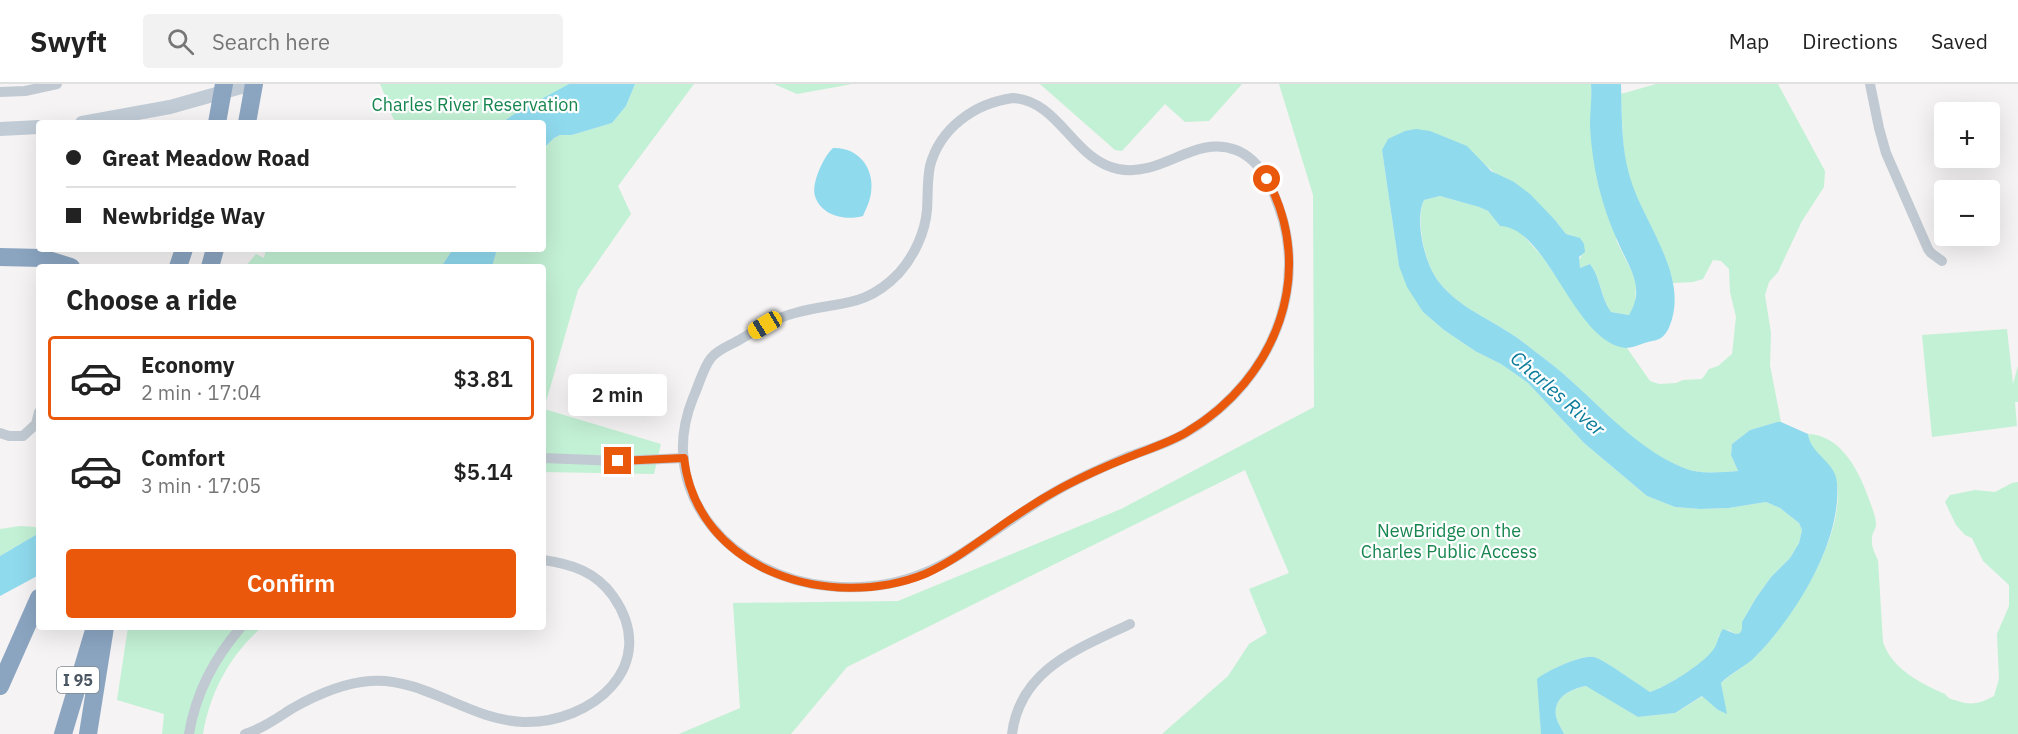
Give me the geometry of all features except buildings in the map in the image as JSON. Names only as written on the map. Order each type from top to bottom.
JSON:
[{"type":"highway","points":[[218,120],[224,84]]},
{"type":"highway","points":[[248,120],[254,84]]},
{"type":"highway","points":[[0,246],[36,246]]},
{"type":"highway","points":[[0,257],[42,258],[61,264]]},
{"type":"highway","points":[[0,686],[36,605]]},
{"type":"highway","name":"I 95","points":[[63,734],[94,630]]},
{"type":"highway","points":[[88,734],[105,630]]},
{"type":"main road","points":[[100,120],[195,101],[254,84]]},
{"type":"main road","points":[[0,129],[36,127]]},
{"type":"street","points":[[0,92],[25,91],[57,84]]},
{"type":"street","points":[[1870,84],[1886,153],[1928,249],[1942,261]]},
{"type":"street","points":[[1013,98],[1035,103],[1049,113],[1089,154],[1110,167],[1124,170],[1148,169],[1203,148],[1229,148],[1245,154],[1255,162],[1273,191],[1288,245],[1287,295],[1281,319],[1270,344],[1261,361],[1242,385],[1220,407],[1188,432],[1109,465],[1062,488],[1017,514],[957,557],[931,571],[893,583],[851,588],[817,585],[776,573],[738,552],[713,529],[691,489],[684,458],[684,434],[688,411],[708,363],[716,353],[785,316],[842,305],[864,298],[885,285],[903,268],[915,250],[924,227],[929,171],[937,150],[958,122],[980,107],[1013,98]]},
{"type":"street","points":[[0,434],[23,436],[36,424]]},
{"type":"street","points":[[546,458],[631,461],[684,458]]},
{"type":"street","points":[[244,734],[319,695],[340,687],[372,681],[407,685],[477,712],[512,721],[549,720],[585,708],[610,688],[622,671],[628,649],[627,627],[619,605],[599,581],[573,566],[546,561]]},
{"type":"street","points":[[1012,734],[1021,702],[1029,688],[1046,670],[1073,652],[1130,624]]},
{"type":"street","points":[[189,734],[193,714],[204,683],[219,655],[239,630]]},
{"type":"green space","name":"Charles River Reservation","points":[[380,84],[569,84],[506,120],[394,120],[385,103],[386,98]]},
{"type":"green space","points":[[635,84],[694,84],[618,186],[631,214],[578,290],[546,402],[546,264],[493,264],[496,252],[546,252],[546,146],[560,135],[572,135],[612,123],[626,106]]},
{"type":"green space","points":[[774,84],[852,84],[797,94]]},
{"type":"green space","points":[[1040,84],[1242,84],[1209,121],[1185,122],[1165,104],[1122,151],[1115,150]]},
{"type":"green space","name":"NewBridge on the Charles Public Access","points":[[1279,84],[1591,84],[1591,110],[1617,242],[1636,284],[1635,305],[1629,315],[1611,312],[1594,269],[1590,264],[1580,268],[1578,261],[1582,255],[1573,236],[1566,234],[1555,220],[1484,164],[1382,150],[1399,266],[1423,312],[1444,330],[1475,351],[1501,364],[1528,383],[1584,443],[1647,496],[1675,507],[1700,509],[1729,508],[1766,502],[1780,508],[1799,523],[1802,530],[1799,543],[1790,558],[1771,577],[1756,598],[1742,622],[1740,633],[1736,634],[1728,630],[1719,635],[1715,647],[1703,661],[1675,680],[1650,692],[1594,657],[1581,658],[1543,675],[1538,679],[1541,734],[1162,734],[1228,676],[1249,644],[1267,633],[1249,589],[1289,573],[1245,470],[847,667],[791,734],[679,734],[740,708],[733,603],[898,601],[1121,509],[1314,407],[1313,195]]},
{"type":"green space","points":[[1656,84],[1778,84],[1825,171],[1824,187],[1802,221],[1778,272],[1769,282],[1765,295],[1771,333],[1770,365],[1781,422],[1750,430],[1732,444],[1731,455],[1738,471],[1697,472],[1684,468],[1664,459],[1628,434],[1562,373],[1515,336],[1453,297],[1439,282],[1429,265],[1423,242],[1421,209],[1424,200],[1440,196],[1488,211],[1500,226],[1510,226],[1519,231],[1541,255],[1591,326],[1610,342],[1627,348],[1650,381],[1659,384],[1702,379],[1709,369],[1718,366],[1732,354],[1736,317],[1730,292],[1729,269],[1721,261],[1713,260],[1703,279],[1673,283],[1660,246],[1632,187],[1624,153],[1621,94]]},
{"type":"green space","points":[[265,252],[451,252],[443,264],[248,264],[256,254],[264,258]]},
{"type":"green space","points":[[2007,329],[2013,384],[2018,366],[2018,402],[2015,402],[2017,426],[1932,437],[1922,335]]},
{"type":"green space","points":[[546,410],[661,444],[654,474],[546,472]]},
{"type":"green space","points":[[1808,434],[1820,436],[1840,448],[1861,479],[1874,513],[1876,526],[1872,543],[1878,560],[1883,642],[1887,652],[1908,674],[1949,698],[1963,703],[1976,703],[1994,696],[1999,679],[1997,634],[2009,606],[2009,585],[1983,561],[1972,538],[1965,535],[1956,525],[1945,502],[1950,495],[1975,490],[1995,492],[2018,482],[2018,734],[1564,734],[1556,716],[1557,704],[1569,692],[1587,686],[1638,717],[1675,713],[1703,696],[1718,710],[1726,713],[1721,683],[1757,655],[1785,621],[1813,576],[1833,528],[1837,505],[1837,484],[1814,448]]},
{"type":"green space","points":[[20,526],[35,527],[36,535],[0,556],[0,529]]},
{"type":"green space","points":[[128,630],[259,630],[240,650],[223,675],[206,718],[203,734],[162,734],[164,714],[117,700]]},
{"type":"water","points":[[569,84],[635,84],[626,106],[612,123],[572,135],[560,135],[546,146],[546,120],[506,120]]},
{"type":"water","name":"Charles River","points":[[1591,84],[1621,84],[1626,163],[1635,191],[1668,264],[1673,282],[1675,301],[1672,319],[1665,334],[1661,338],[1628,348],[1608,341],[1591,327],[1533,245],[1517,231],[1500,226],[1488,211],[1440,196],[1424,200],[1420,219],[1425,254],[1434,274],[1453,297],[1515,336],[1562,373],[1646,447],[1684,468],[1704,472],[1738,471],[1731,455],[1732,444],[1750,430],[1777,422],[1808,434],[1814,448],[1836,476],[1837,505],[1824,552],[1801,598],[1772,639],[1757,655],[1721,683],[1727,714],[1718,710],[1702,696],[1675,713],[1638,717],[1586,686],[1564,695],[1557,704],[1556,716],[1564,734],[1541,734],[1537,679],[1565,664],[1581,658],[1594,657],[1650,692],[1674,680],[1708,656],[1715,648],[1723,629],[1736,634],[1740,633],[1742,622],[1756,598],[1771,577],[1790,558],[1799,543],[1802,530],[1799,523],[1780,508],[1766,502],[1729,508],[1700,509],[1675,507],[1647,496],[1584,443],[1528,383],[1501,364],[1475,351],[1444,330],[1423,312],[1407,287],[1399,266],[1382,150],[1388,139],[1405,131],[1416,129],[1430,131],[1467,146],[1491,171],[1514,182],[1530,194],[1566,234],[1580,238],[1585,252],[1579,257],[1580,268],[1590,264],[1594,269],[1611,312],[1629,315],[1634,305],[1636,286],[1598,185],[1591,141]]},
{"type":"water","points":[[833,148],[850,151],[857,155],[867,168],[872,184],[869,202],[863,216],[849,218],[835,215],[818,203],[814,191],[815,184],[819,170]]},
{"type":"water","points":[[451,252],[496,252],[493,264],[443,264]]},
{"type":"water","points":[[36,535],[36,577],[0,596],[0,556]]},
{"type":"route","points":[[618,461],[684,458],[688,482],[694,497],[718,536],[753,562],[792,579],[843,588],[893,583],[931,571],[948,563],[1017,514],[1062,488],[1188,432],[1220,407],[1242,385],[1261,361],[1275,334],[1287,295],[1289,254],[1286,236],[1276,197],[1267,179]]}]
